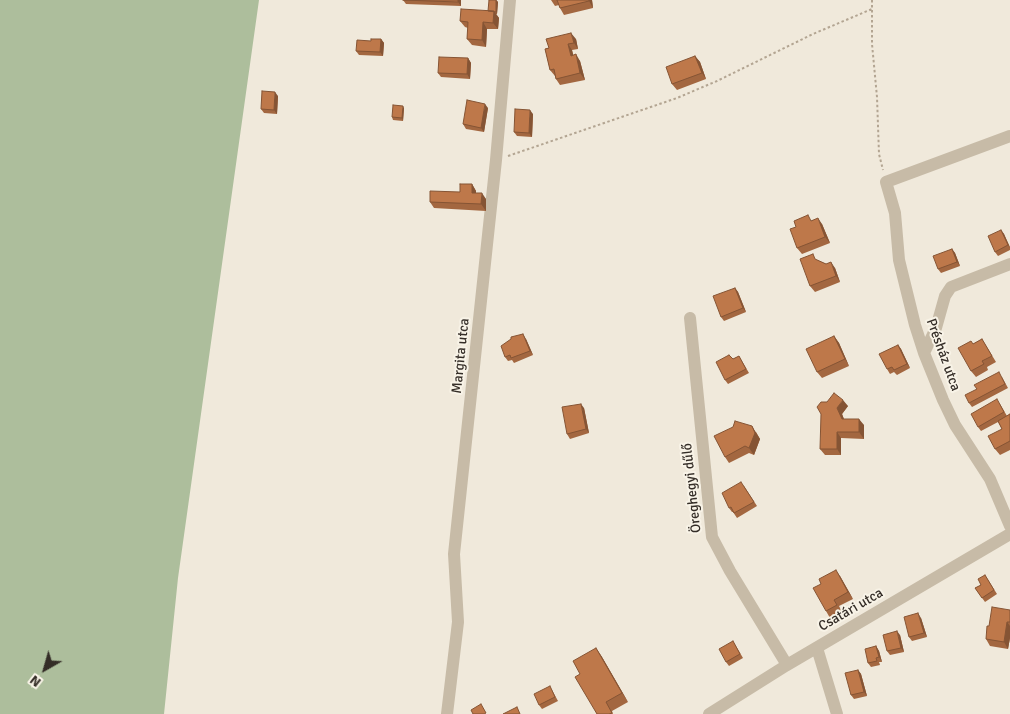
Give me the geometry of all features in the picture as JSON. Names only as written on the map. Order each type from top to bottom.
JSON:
[{"type":"street","name":"Margita utca","points":[[447,714],[458,622],[454,554],[496,160],[510,0]]},
{"type":"street","points":[[886,182],[1010,136]]},
{"type":"street","name":"Présház utca","points":[[886,182],[895,213],[899,260],[924,353],[955,425],[990,479],[1010,526]]},
{"type":"street","points":[[924,353],[936,328],[945,296],[951,287],[1010,264]]},
{"type":"street","name":"Öreghegyi dűlő","points":[[690,318],[710,531],[726,564],[787,665]]},
{"type":"street","name":"Csatári utca","points":[[709,714],[787,665],[1010,534]]},
{"type":"street","points":[[818,648],[837,714]]},
{"type":"path","points":[[872,0],[872,44],[877,97],[879,154],[886,182]]},
{"type":"path","points":[[496,160],[677,98],[717,81],[812,34],[872,9]]},
{"type":"green space","points":[[0,0],[259,0],[178,578],[164,714],[0,714]]},
{"type":"building","points":[[403,0],[458,0],[458,2]]},
{"type":"building","points":[[489,0],[496,0],[496,12],[488,11]]},
{"type":"building","points":[[557,0],[589,0],[589,1],[560,8]]},
{"type":"building","points":[[461,9],[494,11],[493,23],[483,22],[482,40],[467,39],[468,22],[460,21]]},
{"type":"building","points":[[571,33],[574,43],[568,44],[571,56],[576,54],[580,73],[556,79],[554,69],[550,70],[545,49],[549,48],[546,39]]},
{"type":"building","points":[[371,39],[381,39],[380,52],[356,51],[357,40],[371,41]]},
{"type":"building","points":[[695,56],[702,73],[672,84],[666,67]]},
{"type":"building","points":[[439,57],[468,58],[467,74],[438,73]]},
{"type":"building","points":[[262,91],[275,92],[274,110],[261,109]]},
{"type":"building","points":[[467,100],[485,104],[481,128],[463,124]]},
{"type":"building","points":[[393,105],[403,106],[402,118],[392,117]]},
{"type":"building","points":[[515,109],[530,110],[529,133],[514,132]]},
{"type":"building","points":[[460,184],[472,184],[472,193],[482,193],[481,204],[430,202],[430,191],[460,192]]},
{"type":"building","points":[[808,215],[811,221],[818,218],[825,237],[797,248],[790,229],[796,227],[794,221]]},
{"type":"building","points":[[1001,230],[1008,245],[995,252],[988,236]]},
{"type":"building","points":[[952,249],[957,262],[938,269],[933,256]]},
{"type":"building","points":[[813,254],[815,259],[826,264],[831,262],[836,276],[810,286],[800,259]]},
{"type":"building","points":[[735,288],[743,308],[721,317],[713,296]]},
{"type":"building","points":[[523,334],[530,351],[511,358],[510,355],[505,357],[501,346],[511,337]]},
{"type":"building","points":[[834,336],[845,359],[817,372],[806,349]]},
{"type":"building","points":[[982,339],[992,356],[982,361],[984,364],[971,371],[958,348],[971,341],[973,344]]},
{"type":"building","points":[[898,345],[907,364],[894,370],[892,367],[887,369],[879,354]]},
{"type":"building","points":[[729,355],[733,359],[739,356],[746,369],[725,380],[716,362]]},
{"type":"building","points":[[999,372],[1005,384],[969,403],[965,395],[977,389],[974,385]]},
{"type":"building","points":[[834,393],[843,400],[837,408],[842,419],[859,419],[859,432],[837,432],[837,449],[820,449],[821,414],[817,407],[821,402],[827,402]]},
{"type":"building","points":[[997,399],[1004,412],[978,427],[971,414]]},
{"type":"building","points":[[581,404],[586,429],[567,434],[562,407]]},
{"type":"building","points":[[1010,414],[1010,441],[995,449],[988,436],[1002,429],[998,421]]},
{"type":"building","points":[[735,421],[752,426],[755,433],[749,448],[745,446],[725,457],[714,436],[733,427]]},
{"type":"building","points":[[741,482],[754,502],[734,513],[731,507],[729,508],[722,493]]},
{"type":"building","points":[[836,570],[848,592],[834,600],[837,605],[826,611],[813,588],[821,584],[819,579]]},
{"type":"building","points":[[985,575],[994,590],[982,598],[975,588],[981,585],[978,579]]},
{"type":"building","points":[[992,607],[1010,610],[1010,622],[1007,622],[1004,642],[986,639]]},
{"type":"building","points":[[918,613],[924,633],[909,637],[904,617]]},
{"type":"building","points":[[897,631],[901,648],[887,651],[883,635]]},
{"type":"building","points":[[733,641],[740,654],[726,662],[719,649]]},
{"type":"building","points":[[876,646],[879,657],[876,658],[877,661],[868,663],[865,649]]},
{"type":"building","points":[[596,648],[622,693],[606,702],[612,713],[609,714],[597,714],[575,677],[580,674],[573,661]]},
{"type":"building","points":[[858,670],[864,692],[851,695],[845,673]]},
{"type":"building","points":[[550,686],[555,697],[539,705],[534,694]]},
{"type":"building","points":[[481,704],[486,713],[473,714],[471,710]]},
{"type":"building","points":[[517,707],[520,714],[503,714]]}]
